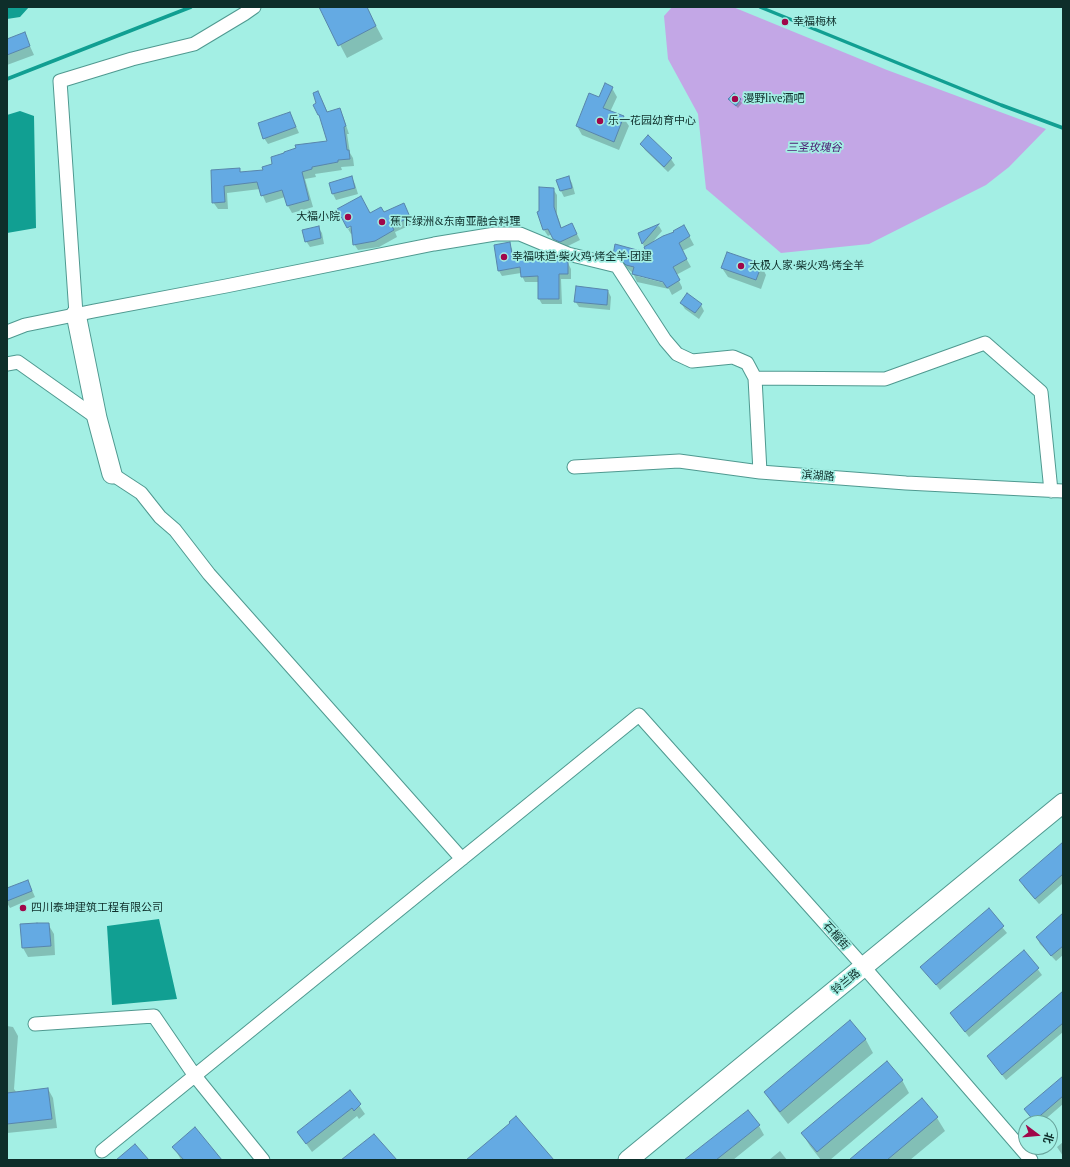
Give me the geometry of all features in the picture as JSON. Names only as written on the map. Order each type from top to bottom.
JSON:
[{"type":"street","points":[[102,1151],[462,859],[214,580],[175,530],[160,517],[141,493],[112,474],[97,418],[76,314],[60,81],[132,59],[194,44],[254,7]]},
{"type":"street","points":[[7,332],[25,325],[76,314],[226,286],[434,244],[495,234],[520,234],[568,254],[617,266],[665,340],[677,354],[692,361],[733,357],[747,363],[755,378],[760,472]]},
{"type":"street","points":[[755,378],[885,379],[985,343],[1041,392],[1057,491]]},
{"type":"street","points":[[7,364],[18,362],[97,418]]},
{"type":"street","name":"滨湖路","points":[[574,467],[679,461],[760,472],[906,483],[1057,491]]},
{"type":"street","name":"石榴街","points":[[462,859],[639,715],[864,967],[1031,1160]]},
{"type":"street","name":"铃兰路","points":[[628,1160],[1063,803]]},
{"type":"street","points":[[35,1024],[154,1016],[195,1076],[263,1160]]},
{"type":"green space","name":"三圣玫瑰谷","points":[[672,7],[733,7],[887,70],[1046,129],[1009,167],[986,185],[869,244],[781,253],[706,189],[698,114],[668,59],[664,16]]},
{"type":"shaded area","points":[[7,7],[29,7],[20,17],[7,19]]},
{"type":"shaded area","points":[[20,111],[34,116],[36,228],[7,233],[7,115]]},
{"type":"shaded area","points":[[159,919],[177,999],[112,1005],[107,926]]},
{"type":"building","points":[[319,7],[367,7],[376,26],[338,46]]},
{"type":"building","points":[[25,32],[30,46],[7,55],[7,39]]},
{"type":"building","name":"乐一花园幼育中心","points":[[605,83],[613,87],[603,108],[624,116],[614,142],[576,126],[589,93],[599,97]]},
{"type":"building","points":[[318,91],[327,112],[340,108],[346,126],[344,127],[347,150],[349,150],[350,159],[338,160],[338,162],[312,167],[312,169],[302,172],[309,200],[287,206],[282,190],[261,196],[257,182],[224,186],[225,202],[212,203],[211,170],[240,168],[240,172],[263,170],[262,167],[272,164],[271,157],[296,148],[295,145],[327,141],[319,115],[313,105],[316,103],[313,93]]},
{"type":"building","name":"漫野live酒吧","points":[[734,93],[741,99],[736,106],[728,99]]},
{"type":"building","points":[[290,112],[296,127],[263,139],[258,123]]},
{"type":"building","points":[[648,135],[672,158],[664,167],[640,144]]},
{"type":"building","points":[[352,176],[355,188],[332,194],[329,183]]},
{"type":"building","points":[[569,176],[572,188],[560,191],[556,180]]},
{"type":"building","points":[[539,187],[554,188],[554,207],[561,228],[572,223],[577,234],[560,242],[553,239],[548,229],[543,230],[537,212],[539,211]]},
{"type":"building","points":[[361,196],[370,213],[381,207],[384,212],[404,203],[410,217],[392,226],[394,230],[375,241],[353,245],[351,226],[347,228],[337,209]]},
{"type":"building","points":[[659,224],[642,244],[638,233]]},
{"type":"building","points":[[684,225],[690,236],[679,243],[687,259],[673,267],[680,280],[667,288],[663,282],[632,274],[634,267],[626,265],[618,257],[613,255],[615,244],[637,250],[636,252],[638,250],[646,252],[644,247],[663,236],[674,232],[673,231]]},
{"type":"building","points":[[319,226],[321,238],[305,242],[302,230]]},
{"type":"building","points":[[510,242],[512,254],[537,253],[533,255],[550,255],[568,262],[568,274],[559,274],[559,299],[538,299],[538,276],[521,277],[520,267],[498,271],[494,245]]},
{"type":"building","name":"太极人家·柴火鸡·烤全羊","points":[[727,252],[762,264],[756,280],[721,268]]},
{"type":"building","points":[[576,286],[608,290],[607,305],[574,302]]},
{"type":"building","points":[[687,293],[702,304],[695,313],[680,303]]},
{"type":"building","points":[[1063,842],[1063,874],[1035,899],[1019,880]]},
{"type":"building","points":[[28,880],[32,891],[7,901],[7,888]]},
{"type":"building","points":[[989,908],[1004,926],[936,985],[920,967]]},
{"type":"building","points":[[1063,913],[1063,946],[1051,956],[1036,937]]},
{"type":"building","points":[[49,923],[51,946],[22,948],[20,924]]},
{"type":"building","points":[[1024,950],[1039,968],[965,1032],[950,1013]]},
{"type":"building","points":[[1063,991],[1063,1023],[1002,1075],[987,1056]]},
{"type":"building","points":[[850,1020],[866,1039],[780,1112],[764,1092]]},
{"type":"building","points":[[887,1061],[903,1080],[817,1152],[801,1133]]},
{"type":"building","points":[[1063,1076],[1063,1096],[1041,1115],[1029,1115],[1024,1109]]},
{"type":"building","points":[[48,1088],[52,1119],[7,1124],[7,1093]]},
{"type":"building","points":[[350,1090],[361,1104],[354,1111],[352,1108],[306,1144],[297,1132]]},
{"type":"building","points":[[922,1098],[938,1117],[887,1160],[849,1160]]},
{"type":"building","points":[[748,1110],[760,1125],[716,1160],[684,1160]]},
{"type":"building","points":[[516,1116],[554,1160],[466,1160],[510,1123],[509,1122]]},
{"type":"building","points":[[195,1127],[222,1160],[184,1160],[172,1147]]},
{"type":"building","points":[[374,1134],[397,1160],[341,1160]]},
{"type":"building","points":[[135,1144],[149,1160],[116,1160]]},
{"type":"waterway","points":[[7,79],[191,7]]},
{"type":"waterway","points":[[760,7],[1001,105],[1063,128]]},
{"type":"place","name":"幸福梅林","points":[[785,22]]},
{"type":"place","name":"漫野live酒吧","points":[[735,99]]},
{"type":"place","name":"乐一花园幼育中心","points":[[600,121]]},
{"type":"place","name":"大福小院","points":[[348,217]]},
{"type":"place","name":"蕉下绿洲&东南亚融合料理","points":[[382,222]]},
{"type":"place","name":"幸福味道·柴火鸡·烤全羊·团建","points":[[504,257]]},
{"type":"place","name":"太极人家·柴火鸡·烤全羊","points":[[741,266]]},
{"type":"place","name":"四川泰坤建筑工程有限公司","points":[[23,908]]}]
